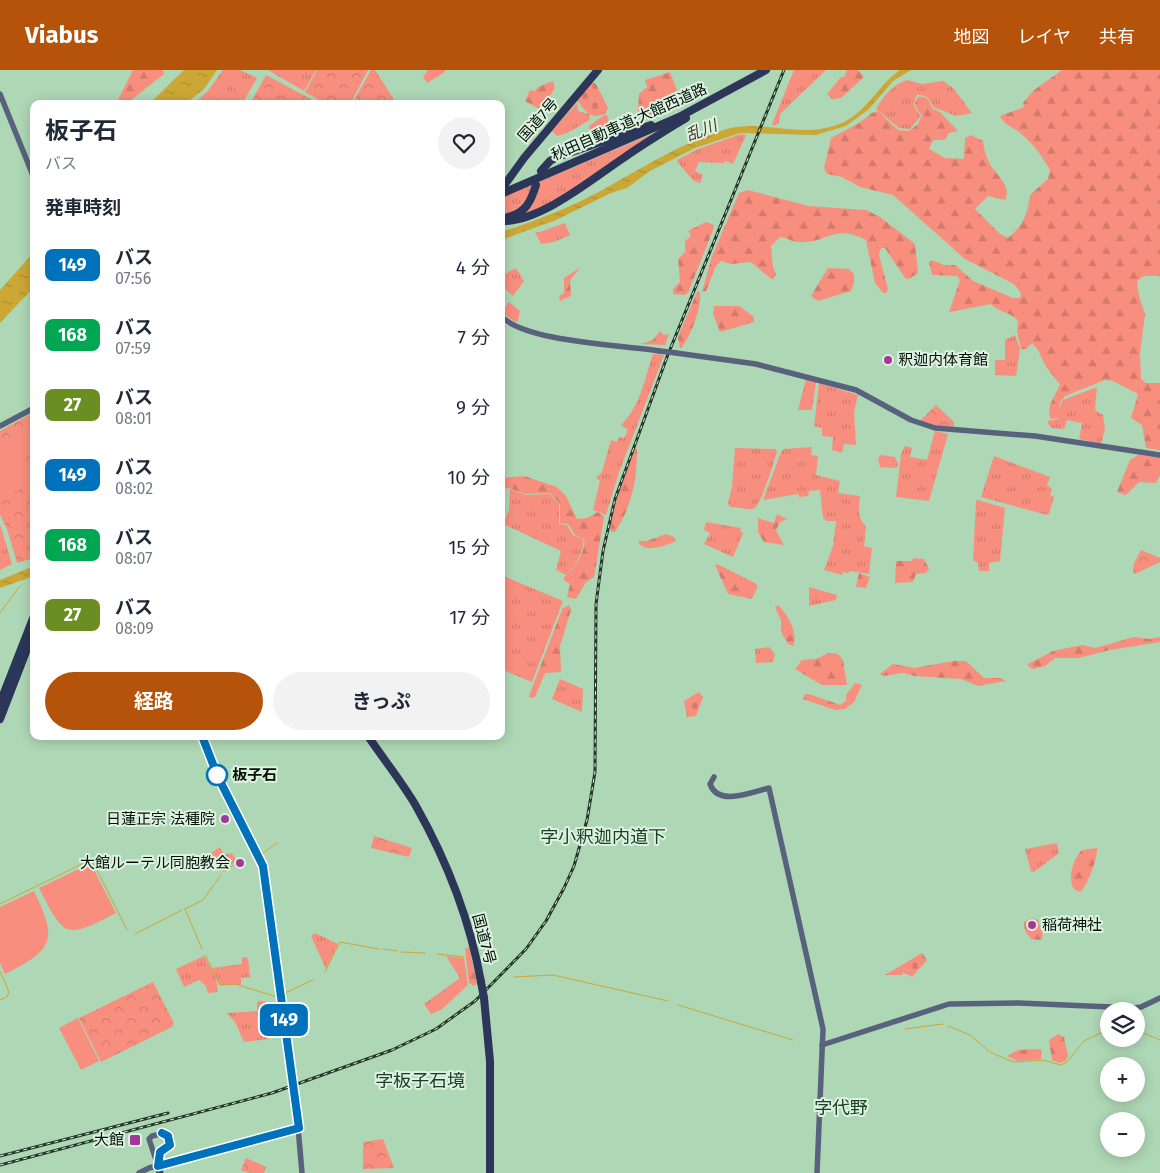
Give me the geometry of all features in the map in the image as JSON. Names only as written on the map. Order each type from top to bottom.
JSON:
[{"type":"highway","name":"国道7号","points":[[505,184],[524,158],[598,70]]},
{"type":"highway","name":"秋田自動車道;大館西道路","points":[[505,192],[656,127],[735,88],[766,70]]},
{"type":"highway","points":[[541,171],[550,160],[557,157],[661,121],[735,88]]},
{"type":"highway","points":[[505,220],[528,217],[576,191],[652,139],[735,88]]},
{"type":"highway","points":[[505,216],[521,213],[531,202],[536,185]]},
{"type":"highway","points":[[0,703],[30,626]]},
{"type":"highway","points":[[0,719],[30,641]]},
{"type":"highway","name":"国道7号","points":[[371,740],[416,806],[440,851],[468,926],[484,998],[491,1069],[490,1173]]},
{"type":"street","points":[[0,94],[30,168]]},
{"type":"street","points":[[505,319],[510,323],[549,336],[756,364],[856,390],[911,420],[935,428],[1035,436],[1160,455]]},
{"type":"street","points":[[0,426],[30,410]]},
{"type":"street","points":[[204,740],[218,777],[263,866],[299,1128],[302,1173]]},
{"type":"street","points":[[714,777],[710,784],[711,788],[718,795],[727,798],[769,788],[823,1029],[817,1173]]},
{"type":"street","points":[[822,1045],[949,1004],[1019,1003],[1134,1008],[1141,1007],[1160,998]]},
{"type":"street","points":[[139,1173],[181,1159],[299,1128]]},
{"type":"street","points":[[165,1133],[170,1145],[160,1152],[158,1167],[154,1160],[149,1139],[152,1136],[165,1133]]},
{"type":"green space","points":[[133,70],[163,70],[164,74],[131,100],[118,100]]},
{"type":"green space","points":[[223,70],[240,70],[257,78],[244,100],[198,100],[207,92]]},
{"type":"green space","points":[[268,70],[316,70],[304,91]]},
{"type":"green space","points":[[317,70],[368,70],[352,100],[319,100],[305,92]]},
{"type":"green space","points":[[371,70],[375,70],[394,100],[354,100]]},
{"type":"green space","points":[[428,70],[445,70],[445,72],[427,83],[423,77]]},
{"type":"green space","points":[[794,70],[826,70],[780,114],[779,123],[774,126],[772,124]]},
{"type":"green space","points":[[847,70],[858,70],[864,77],[841,98],[832,99],[827,94],[841,77],[844,77]]},
{"type":"green space","points":[[1062,70],[1160,70],[1160,276],[1144,276],[1137,281],[1139,296],[1145,314],[1140,354],[1141,379],[1146,383],[1160,383],[1160,450],[1146,448],[1142,425],[1131,418],[1138,394],[1113,381],[1105,380],[1065,396],[1060,403],[1058,418],[1051,419],[1050,406],[1060,384],[1046,367],[1038,350],[1032,343],[1026,349],[1021,349],[1017,331],[1018,321],[1012,315],[997,309],[991,304],[949,312],[960,280],[957,276],[932,275],[929,262],[932,260],[944,265],[955,265],[973,281],[1013,298],[1020,298],[1021,293],[1014,284],[965,259],[893,195],[860,187],[842,177],[827,174],[824,168],[831,138],[878,111],[898,130],[909,131],[918,124],[922,115],[917,110],[915,103],[918,97],[924,97],[929,100],[932,108],[941,113],[958,131],[949,133],[945,140],[933,140],[929,149],[945,158],[964,159],[965,138],[971,135],[983,141],[987,159],[1003,181],[1007,195],[1005,200],[988,196],[975,209],[1000,234],[1008,238],[1024,219],[1030,195],[1048,179],[1050,170],[1040,154],[1024,136],[1006,123],[1000,116],[1024,107],[1023,103],[1033,91]]},
{"type":"green space","points":[[670,72],[682,104],[654,117],[642,117],[638,111],[639,94],[647,87],[645,80]]},
{"type":"green space","points":[[266,75],[313,100],[252,100]]},
{"type":"green space","points":[[907,80],[922,84],[943,81],[953,88],[972,113],[956,116],[933,107],[928,98],[917,95],[914,106],[921,116],[910,129],[899,128],[876,109],[889,92]]},
{"type":"green space","points":[[553,81],[555,88],[541,110],[525,101],[530,90],[535,91],[538,87]]},
{"type":"green space","points":[[592,82],[596,84],[608,108],[606,113],[597,116],[589,114],[577,100]]},
{"type":"green space","points":[[577,103],[578,111],[589,114],[590,120],[567,133],[557,136],[552,131]]},
{"type":"green space","points":[[604,115],[607,115],[610,124],[597,132],[590,131],[589,126]]},
{"type":"green space","points":[[657,132],[576,188],[531,213],[522,214],[532,206],[539,182]]},
{"type":"green space","points":[[741,134],[746,135],[733,164],[725,161],[724,163],[699,162],[695,171],[703,175],[700,183],[694,181],[678,163],[677,160],[698,149]]},
{"type":"green space","points":[[532,185],[529,196],[523,205],[514,212],[505,213],[505,198],[515,191]]},
{"type":"green space","points":[[748,190],[809,206],[866,210],[880,217],[915,244],[918,273],[909,279],[905,278],[885,248],[881,248],[879,255],[888,289],[886,293],[883,293],[875,283],[866,240],[846,233],[831,235],[808,242],[796,242],[780,237],[771,246],[773,267],[776,274],[773,279],[751,262],[731,264],[721,261],[716,266],[706,291],[702,292],[712,256],[739,193]]},
{"type":"green space","points":[[706,222],[714,225],[713,230],[688,293],[685,295],[673,294],[673,289],[680,282],[678,259],[685,252],[685,241],[691,236],[688,231]]},
{"type":"green space","points":[[565,223],[570,235],[554,242],[541,244],[535,232]]},
{"type":"green space","points":[[581,267],[570,280],[571,296],[560,301],[559,296],[564,293],[564,278]]},
{"type":"green space","points":[[516,268],[524,281],[513,296],[505,289],[505,274]]},
{"type":"green space","points":[[828,268],[849,269],[854,274],[854,283],[851,291],[818,301],[811,296]]},
{"type":"green space","points":[[699,291],[700,303],[695,322],[680,349],[678,337]]},
{"type":"green space","points":[[509,302],[520,311],[518,321],[515,322],[505,315],[505,307]]},
{"type":"green space","points":[[714,306],[739,306],[754,317],[754,322],[720,332],[713,314]]},
{"type":"green space","points":[[660,331],[664,335],[669,334],[665,345],[641,344],[653,340]]},
{"type":"green space","points":[[1015,335],[1020,349],[1016,376],[995,375],[995,360],[1005,360],[1005,340]]},
{"type":"green space","points":[[653,354],[664,355],[618,475],[606,515],[593,510],[600,481],[596,478],[602,472],[611,440],[617,442],[619,437],[624,438],[628,430],[621,425],[633,410]]},
{"type":"green space","points":[[806,379],[816,382],[812,410],[798,410]]},
{"type":"green space","points":[[819,383],[858,395],[854,412],[856,445],[844,444],[842,453],[832,450],[833,437],[822,436],[822,428],[814,426]]},
{"type":"green space","points":[[1097,387],[1095,408],[1096,411],[1103,415],[1105,429],[1101,444],[1079,439],[1082,423],[1067,420],[1064,429],[1052,428],[1048,424],[1048,421],[1058,419],[1058,412],[1063,400]]},
{"type":"green space","points":[[936,405],[954,422],[954,427],[929,425],[920,421]]},
{"type":"green space","points":[[30,414],[30,559],[17,563],[7,529],[0,515],[0,431]]},
{"type":"green space","points":[[30,426],[30,450],[0,466],[0,442]]},
{"type":"green space","points":[[935,431],[948,434],[929,501],[896,497],[901,454],[905,446],[912,448],[910,457],[927,460]]},
{"type":"green space","points":[[635,447],[637,449],[637,460],[635,482],[626,512],[615,532],[611,532],[615,503]]},
{"type":"green space","points":[[812,447],[811,455],[818,456],[816,475],[840,481],[838,493],[860,496],[860,516],[866,526],[864,546],[872,548],[869,574],[850,571],[848,573],[843,572],[842,575],[824,570],[833,546],[836,521],[827,521],[823,518],[820,490],[809,491],[808,496],[799,497],[798,494],[763,500],[781,452],[784,449]]},
{"type":"green space","points":[[735,448],[776,449],[777,452],[760,501],[753,509],[730,507],[728,504],[732,487]]},
{"type":"green space","points":[[881,455],[895,457],[898,464],[896,468],[880,467],[878,458]]},
{"type":"green space","points":[[1138,455],[1160,457],[1160,474],[1156,483],[1139,482],[1126,495],[1117,492],[1130,460]]},
{"type":"green space","points":[[994,456],[1050,477],[1047,485],[1052,489],[1050,495],[1054,497],[1049,514],[981,497]]},
{"type":"green space","points":[[30,459],[30,484],[0,500],[0,476]]},
{"type":"green space","points":[[524,476],[557,487],[566,496],[577,519],[587,518],[598,512],[604,517],[594,577],[586,582],[576,599],[567,597],[570,584],[564,580],[564,577],[578,560],[583,549],[584,539],[575,535],[568,524],[560,523],[560,504],[550,493],[525,494],[509,488],[505,489],[505,478]]},
{"type":"green space","points":[[510,489],[526,495],[550,494],[559,504],[559,524],[567,525],[573,535],[583,539],[578,559],[566,575],[556,570],[561,551],[505,525],[509,510]]},
{"type":"green space","points":[[976,501],[1005,508],[1000,561],[989,563],[989,571],[979,571],[978,563],[973,560]]},
{"type":"green space","points":[[777,514],[787,519],[780,522],[776,530],[784,545],[764,542],[758,532],[758,518],[774,523]]},
{"type":"green space","points":[[706,522],[741,528],[740,531],[743,533],[733,557],[704,544],[710,533],[704,530]]},
{"type":"green space","points":[[0,524],[12,564],[0,570]]},
{"type":"green space","points":[[666,534],[674,537],[676,541],[652,548],[639,544],[639,541],[647,541]]},
{"type":"green space","points":[[1141,550],[1160,558],[1160,562],[1135,574],[1133,572],[1134,563]]},
{"type":"green space","points":[[914,558],[924,559],[929,569],[926,573],[916,574],[913,582],[895,583],[896,561],[911,561]]},
{"type":"green space","points":[[717,564],[758,586],[752,599],[728,594],[715,565]]},
{"type":"green space","points":[[859,573],[870,577],[866,588],[856,587]]},
{"type":"green space","points":[[505,577],[563,601],[532,682],[505,671]]},
{"type":"green space","points":[[809,587],[837,595],[836,600],[809,606]]},
{"type":"green space","points":[[569,605],[571,610],[560,646],[561,672],[545,673],[535,697],[530,698],[529,696],[563,608]]},
{"type":"green space","points":[[778,605],[788,618],[793,630],[793,646],[788,644],[781,632],[781,620],[775,607]]},
{"type":"green space","points":[[1134,637],[1149,639],[1160,637],[1160,642],[1110,650],[1078,658],[1055,658],[1045,666],[1033,669],[1028,666],[1028,664],[1053,651],[1082,645],[1095,648]]},
{"type":"green space","points":[[769,647],[775,654],[773,662],[756,663],[755,649]]},
{"type":"green space","points":[[828,653],[838,654],[843,660],[847,685],[822,685],[795,669],[802,660],[816,659]]},
{"type":"green space","points":[[954,661],[966,661],[984,678],[1001,678],[1006,681],[978,686],[961,679],[915,676],[903,673],[883,676],[880,674],[893,664],[914,668]]},
{"type":"green space","points":[[560,679],[583,689],[582,712],[552,699]]},
{"type":"green space","points":[[855,683],[862,685],[854,702],[845,709],[835,710],[803,699],[805,694],[809,694],[840,705],[846,701],[846,695]]},
{"type":"green space","points":[[699,692],[703,697],[696,716],[687,717],[684,701]]},
{"type":"green space","points":[[374,836],[412,848],[409,857],[371,848]]},
{"type":"green space","points":[[1057,843],[1059,853],[1034,872],[1031,871],[1025,849]]},
{"type":"green space","points":[[220,847],[224,855],[232,853],[237,862],[231,864],[223,872],[211,853]]},
{"type":"green space","points":[[1097,848],[1092,872],[1080,892],[1074,889],[1072,885],[1071,874],[1074,863],[1082,850]]},
{"type":"green space","points":[[87,865],[92,866],[116,913],[86,927],[76,930],[68,929],[61,925],[55,917],[39,888]]},
{"type":"green space","points":[[34,891],[46,921],[47,941],[34,957],[5,974],[0,963],[0,907]]},
{"type":"green space","points":[[1032,918],[1038,920],[1043,936],[1041,940],[1031,939],[1025,931],[1024,922]]},
{"type":"green space","points":[[315,933],[338,944],[326,969],[311,936]]},
{"type":"green space","points":[[469,947],[477,983],[474,986],[469,983],[465,948]]},
{"type":"green space","points":[[922,953],[927,960],[912,977],[903,972],[902,975],[885,975]]},
{"type":"green space","points":[[204,956],[216,977],[218,992],[208,993],[206,986],[199,980],[184,987],[176,969]]},
{"type":"green space","points":[[446,956],[464,958],[468,985],[441,1010],[431,1014],[424,1004],[460,978]]},
{"type":"green space","points":[[242,957],[248,958],[250,977],[241,978],[241,985],[220,985],[212,968],[242,964]]},
{"type":"green space","points":[[153,982],[174,1023],[172,1027],[101,1062],[79,1018]]},
{"type":"green space","points":[[257,1002],[279,1003],[281,1015],[270,1015],[270,1020],[263,1021],[264,1029],[268,1029],[269,1039],[244,1042],[235,1022],[227,1013],[257,1011]]},
{"type":"green space","points":[[78,1018],[99,1061],[81,1070],[59,1028]]},
{"type":"green space","points":[[1058,1034],[1064,1037],[1068,1056],[1066,1060],[1060,1063],[1052,1060],[1049,1040]]},
{"type":"green space","points":[[1018,1050],[1042,1050],[1041,1059],[1018,1061],[1007,1056]]},
{"type":"green space","points":[[383,1139],[394,1168],[363,1169],[363,1142]]},
{"type":"green space","points":[[246,1158],[266,1167],[264,1173],[249,1173],[241,1170]]},
{"type":"water","points":[[184,70],[217,70],[204,89],[190,100],[153,100]]},
{"type":"water","points":[[900,70],[911,70],[893,81],[869,109],[846,126],[816,135],[740,133],[695,148],[650,171],[627,188],[611,193],[556,220],[505,239],[505,231],[570,206],[675,150],[722,130],[750,126],[815,130],[842,123],[859,112],[892,76]]},
{"type":"water","points":[[30,256],[30,291],[0,323],[0,290]]},
{"type":"water","points":[[30,568],[30,577],[0,588],[0,580]]},
{"type":"waterway","points":[[0,613],[20,586]]},
{"type":"waterway","points":[[262,854],[277,843]]},
{"type":"waterway","points":[[0,904],[88,861],[94,864],[127,930]]},
{"type":"waterway","points":[[225,871],[235,864]]},
{"type":"waterway","points":[[185,909],[203,900],[221,875]]},
{"type":"waterway","points":[[185,909],[202,949]]},
{"type":"waterway","points":[[135,934],[182,910]]},
{"type":"waterway","points":[[325,972],[340,942],[379,949]]},
{"type":"waterway","points":[[383,949],[397,951]]},
{"type":"waterway","points":[[401,952],[425,953]]},
{"type":"waterway","points":[[437,954],[464,957]]},
{"type":"waterway","points":[[205,955],[220,985],[235,984],[277,997]]},
{"type":"waterway","points":[[0,971],[9,992],[7,997],[0,1000]]},
{"type":"waterway","points":[[514,977],[553,975],[668,1001]]},
{"type":"waterway","points":[[285,993],[313,980]]},
{"type":"waterway","points":[[678,1005],[793,1040]]},
{"type":"waterway","points":[[905,1029],[943,1024]]},
{"type":"waterway","points":[[948,1026],[970,1035],[990,1052],[1008,1060],[1015,1062],[1043,1060],[1061,1065],[1067,1062],[1084,1041],[1100,1033]]},
{"type":"waterway","points":[[1145,1034],[1160,1040]]},
{"type":"railway","points":[[0,1165],[272,1093],[392,1050],[436,1029],[475,1001],[526,949],[546,921],[564,888],[574,866],[587,820],[595,772],[596,604],[603,551],[615,499],[667,357],[784,70]]},
{"type":"railway","points":[[0,1156],[168,1113]]},
{"type":"bus line","name":"149","points":[[162,1133],[168,1136],[170,1145],[158,1155],[158,1166],[299,1128],[262,861],[218,777],[204,740]]},
{"type":"place","name":"釈迦内体育館","points":[[888,360]]},
{"type":"place","name":"板子石","points":[[217,775]]},
{"type":"place","name":"日蓮正宗 法種院","points":[[225,819]]},
{"type":"place","name":"大館ルーテル同胞教会","points":[[240,863]]},
{"type":"place","name":"稲荷神社","points":[[1032,925]]},
{"type":"place","name":"大館","points":[[135,1140]]},
{"type":"district","name":"字小釈迦内道下","points":[[603,837]]},
{"type":"district","name":"字板子石境","points":[[420,1081]]},
{"type":"district","name":"字代野","points":[[841,1108]]},
{"type":"water label","name":"乱川","points":[[701,130]]}]
